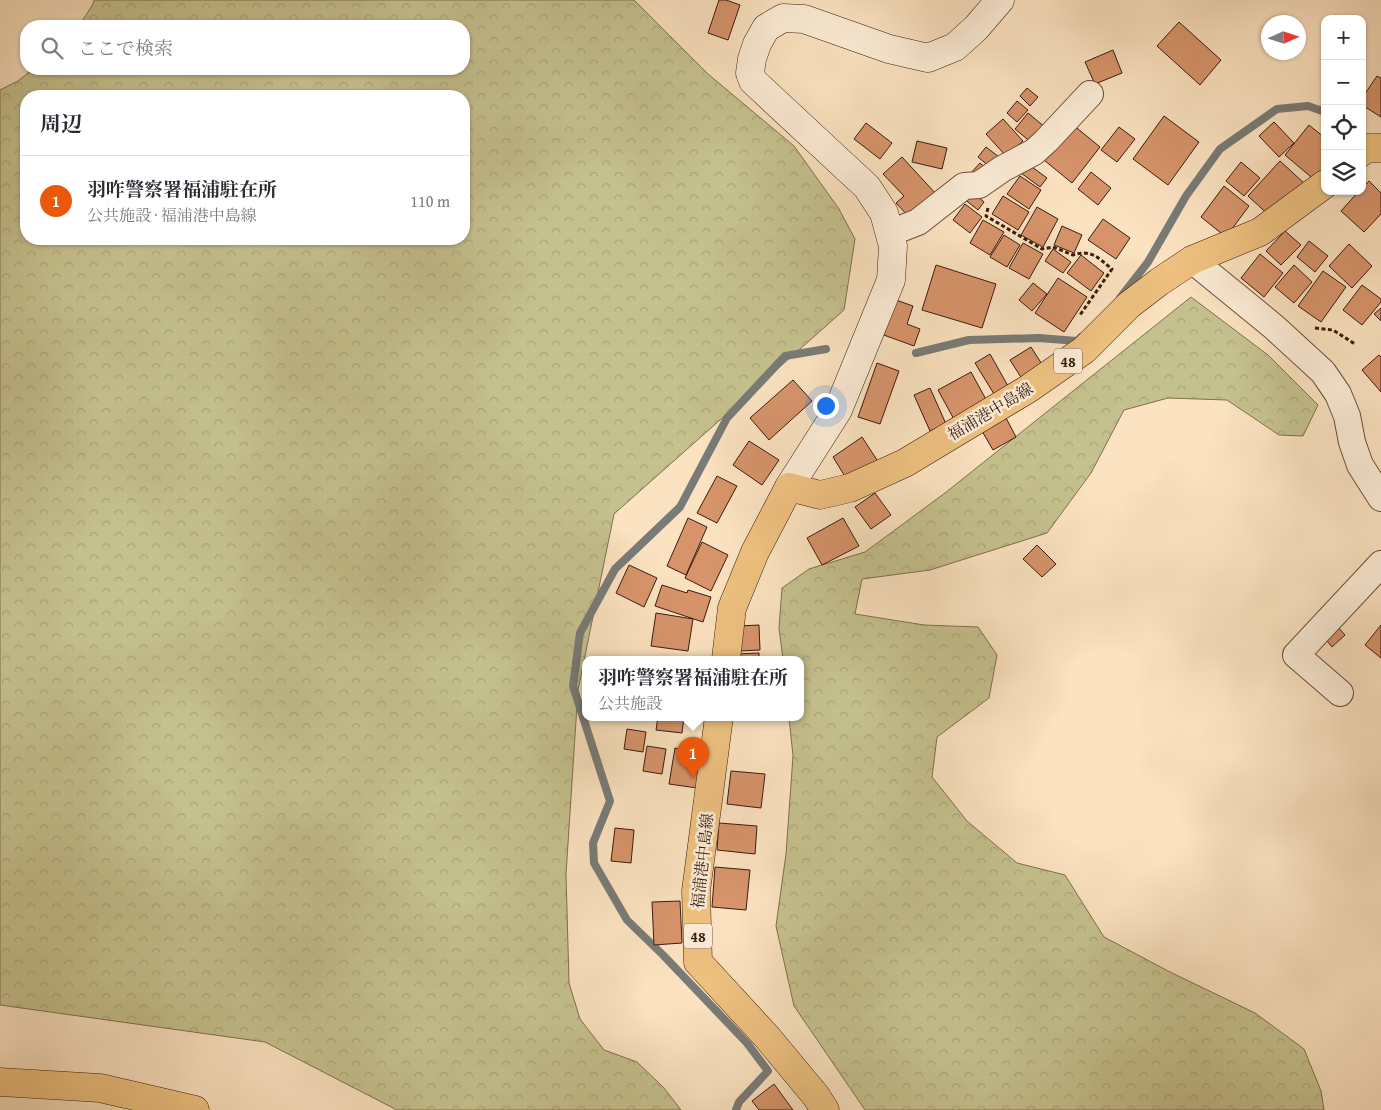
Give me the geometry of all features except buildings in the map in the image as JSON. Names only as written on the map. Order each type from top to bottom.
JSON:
[{"type":"main road","points":[[1364,150],[1366,148],[1381,148]]},
{"type":"main road","name":"福浦港中島線","points":[[789,487],[820,495],[835,492],[850,488],[905,463],[1028,389],[1084,350],[1129,305],[1192,260],[1260,232],[1321,187]]},
{"type":"main road","points":[[726,656],[732,608],[755,552],[789,487]]},
{"type":"main road","name":"福浦港中島線","points":[[718,721],[696,891],[698,962],[767,1037],[816,1096],[825,1110]]},
{"type":"main road","points":[[0,1082],[100,1088],[195,1110]]},
{"type":"street","points":[[789,487],[838,410],[891,280],[894,246],[884,213],[867,187],[754,81],[750,73],[757,44],[766,28],[783,18],[804,19],[889,49],[928,58],[955,47],[976,28],[1000,0]]},
{"type":"street","points":[[890,233],[918,222],[964,186],[979,185],[1002,169],[1034,152],[1090,94]]},
{"type":"street","points":[[1192,260],[1274,327],[1323,372],[1338,394],[1347,416],[1352,442],[1360,466],[1381,498]]},
{"type":"street","points":[[1340,692],[1296,655],[1381,564]]},
{"type":"path","points":[[979,185],[989,202],[986,216],[1042,249],[1053,247],[1073,256],[1081,253],[1091,253],[1112,269],[1080,315]]},
{"type":"green space","points":[[94,0],[634,0],[708,74],[794,146],[839,209],[855,239],[844,310],[614,514],[585,656],[582,656],[582,670],[578,690],[566,874],[569,983],[580,1019],[604,1050],[637,1062],[664,1088],[681,1110],[397,1110],[265,1042],[0,1005],[0,90],[26,75],[470,75],[470,20],[83,20]]},
{"type":"green space","points":[[1191,297],[1268,355],[1318,405],[1303,436],[1279,435],[1227,400],[1168,398],[1124,410],[1091,473],[1047,533],[930,570],[862,579],[855,614],[924,625],[978,627],[997,655],[989,698],[937,737],[932,777],[967,821],[1017,863],[1065,875],[1104,937],[1170,972],[1255,1013],[1304,1049],[1321,1091],[1324,1110],[865,1110],[794,1006],[776,926],[786,854],[793,756],[789,721],[804,721],[804,656],[783,656],[779,628],[782,588],[809,569],[865,552],[945,493]]},
{"type":"waterway","points":[[1120,298],[1148,262],[1186,196],[1220,149],[1277,109],[1308,106],[1321,111]]},
{"type":"waterway","points":[[916,353],[969,340],[1039,338],[1077,341],[1081,337]]},
{"type":"waterway","points":[[582,714],[573,686],[580,633],[615,569],[680,507],[727,418],[785,356],[826,349]]},
{"type":"waterway","points":[[584,721],[610,801],[593,843],[594,863],[627,920],[747,1043],[768,1071],[739,1102],[736,1110]]},
{"type":"place","name":"羽咋警察署福浦駐在所","points":[[693,778]]}]
